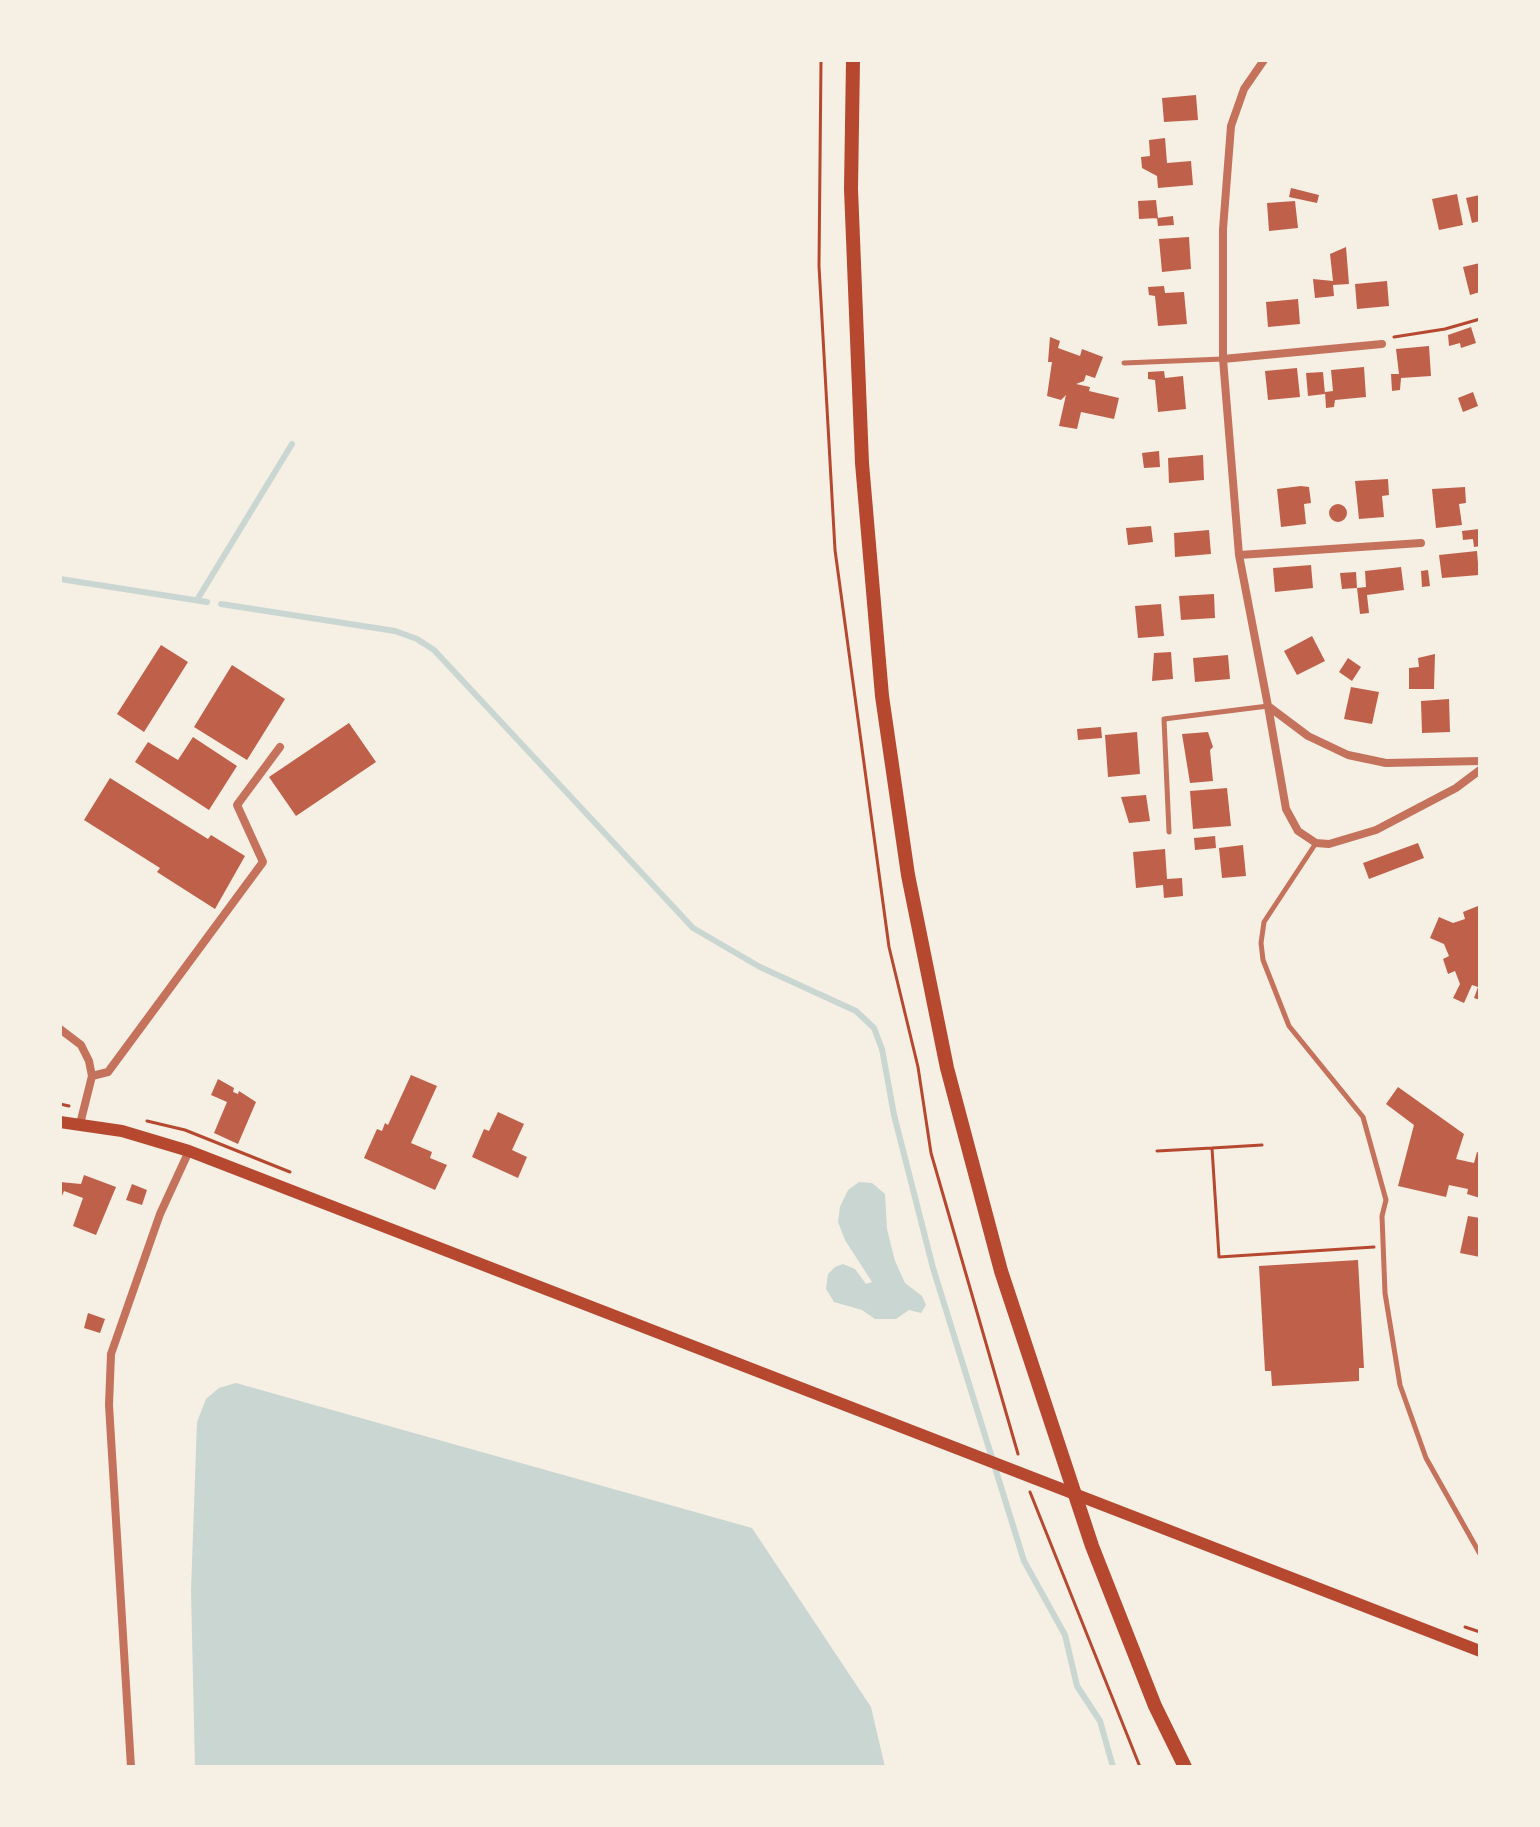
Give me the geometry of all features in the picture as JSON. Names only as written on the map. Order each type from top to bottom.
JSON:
[{"type":"main road","points":[[853,60],[851,189],[862,463],[882,696],[908,875],[947,1068],[1001,1271],[1092,1546],[1155,1706],[1185,1767]]},
{"type":"main road","points":[[60,1122],[122,1131],[189,1151],[1480,1651]]},
{"type":"street","points":[[1264,60],[1244,89],[1231,126],[1223,229],[1223,359],[1239,555],[1286,809],[1298,831],[1316,843],[1329,844],[1376,830],[1456,788],[1480,770]]},
{"type":"street","points":[[1223,359],[1382,344]]},
{"type":"street","points":[[1239,555],[1421,543]]},
{"type":"street","points":[[1268,706],[1308,736],[1348,755],[1386,763],[1480,761]]},
{"type":"street","points":[[92,1076],[108,1072],[263,862],[237,805],[280,747]]},
{"type":"street","points":[[60,1029],[81,1045],[89,1061],[92,1076],[80,1124]]},
{"type":"street","points":[[131,1767],[109,1405],[111,1354],[160,1214],[189,1151]]},
{"type":"lane","points":[[1124,363],[1223,359]]},
{"type":"lane","points":[[1169,832],[1164,719],[1268,706]]},
{"type":"lane","points":[[1316,843],[1264,922],[1262,951],[1289,1026],[1363,1117],[1386,1200],[1381,1246],[1388,1316],[1408,1409],[1426,1458],[1480,1554]]},
{"type":"path","points":[[1382,344],[1389,337],[1445,329],[1480,319]]},
{"type":"path","points":[[1157,1151],[1262,1145]]},
{"type":"path","points":[[1212,1148],[1219,1257],[1381,1246]]},
{"type":"shaded area","points":[[859,1182],[872,1183],[885,1194],[887,1229],[895,1261],[905,1283],[922,1296],[926,1305],[921,1313],[909,1310],[896,1319],[875,1319],[862,1310],[834,1302],[826,1289],[828,1274],[843,1264],[855,1269],[866,1284],[872,1282],[845,1240],[838,1222],[840,1207],[848,1190]]},
{"type":"shaded area","points":[[236,1383],[752,1528],[871,1707],[885,1767],[195,1767],[191,1591],[197,1422],[206,1399],[219,1388]]},
{"type":"building","points":[[1196,95],[1198,120],[1164,122],[1162,98]]},
{"type":"building","points":[[1165,138],[1167,163],[1191,161],[1193,185],[1158,188],[1157,176],[1142,168],[1141,157],[1150,156],[1149,140]]},
{"type":"building","points":[[1291,188],[1319,195],[1317,203],[1289,197]]},
{"type":"building","points":[[1457,194],[1463,225],[1439,230],[1432,199]]},
{"type":"building","points":[[1480,195],[1480,221],[1472,223],[1466,198]]},
{"type":"building","points":[[1156,200],[1158,218],[1139,219],[1138,201]]},
{"type":"building","points":[[1295,201],[1298,228],[1269,231],[1267,203]]},
{"type":"building","points":[[1173,216],[1174,225],[1158,226],[1157,218]]},
{"type":"building","points":[[1189,237],[1191,269],[1162,272],[1159,239]]},
{"type":"building","points":[[1346,247],[1349,284],[1333,285],[1334,296],[1315,298],[1313,279],[1333,281],[1330,254]]},
{"type":"building","points":[[1480,263],[1480,292],[1470,295],[1463,267]]},
{"type":"building","points":[[1387,281],[1389,306],[1357,309],[1355,284]]},
{"type":"building","points":[[1164,286],[1165,293],[1184,292],[1187,324],[1158,326],[1155,296],[1149,295],[1148,287]]},
{"type":"building","points":[[1298,299],[1300,324],[1268,327],[1266,302]]},
{"type":"building","points":[[1471,327],[1476,343],[1461,348],[1460,343],[1449,346],[1448,335]]},
{"type":"building","points":[[1050,337],[1060,341],[1058,348],[1080,356],[1082,349],[1103,357],[1095,378],[1086,375],[1084,381],[1076,384],[1090,387],[1089,391],[1119,398],[1114,419],[1081,412],[1077,429],[1059,426],[1066,395],[1061,400],[1047,396],[1052,362],[1048,362]]},
{"type":"building","points":[[1429,346],[1431,376],[1401,378],[1400,390],[1392,391],[1391,374],[1399,374],[1396,349]]},
{"type":"building","points":[[1364,367],[1366,397],[1335,400],[1334,407],[1326,408],[1325,392],[1333,391],[1331,370]]},
{"type":"building","points":[[1297,368],[1300,397],[1268,400],[1265,371]]},
{"type":"building","points":[[1164,371],[1165,378],[1183,376],[1186,409],[1158,412],[1155,380],[1148,379],[1148,372]]},
{"type":"building","points":[[1323,372],[1325,394],[1308,396],[1306,373]]},
{"type":"building","points":[[1473,392],[1478,406],[1463,412],[1458,398]]},
{"type":"building","points":[[1159,451],[1160,467],[1144,468],[1142,453]]},
{"type":"building","points":[[1203,455],[1204,480],[1169,483],[1168,458]]},
{"type":"building","points":[[1388,479],[1389,495],[1382,496],[1384,517],[1359,519],[1355,481]]},
{"type":"building","points":[[1309,487],[1311,503],[1304,504],[1306,524],[1281,527],[1277,489]]},
{"type":"building","points":[[1465,487],[1466,503],[1459,504],[1462,525],[1436,528],[1432,489]]},
{"type":"building","points":[[1334,504],[1342,504],[1347,513],[1345,520],[1334,522],[1329,517],[1329,509]]},
{"type":"building","points":[[1151,526],[1153,542],[1128,545],[1126,528]]},
{"type":"building","points":[[1479,529],[1480,546],[1474,547],[1473,539],[1463,540],[1462,531]]},
{"type":"building","points":[[1209,530],[1211,554],[1175,557],[1174,533]]},
{"type":"building","points":[[1477,551],[1479,575],[1442,578],[1439,555]]},
{"type":"building","points":[[1311,565],[1313,588],[1275,592],[1273,568]]},
{"type":"building","points":[[1401,567],[1404,590],[1367,595],[1369,613],[1360,614],[1357,588],[1366,587],[1365,571]]},
{"type":"building","points":[[1428,570],[1430,586],[1422,587],[1421,571]]},
{"type":"building","points":[[1356,572],[1357,588],[1342,589],[1340,573]]},
{"type":"building","points":[[1214,594],[1215,618],[1181,620],[1179,596]]},
{"type":"building","points":[[1161,604],[1164,636],[1138,638],[1135,606]]},
{"type":"building","points":[[1312,636],[1325,661],[1297,675],[1284,651]]},
{"type":"building","points":[[161,645],[188,662],[144,732],[117,714]]},
{"type":"building","points":[[1171,652],[1173,679],[1152,681],[1154,653]]},
{"type":"building","points":[[1435,654],[1434,689],[1409,689],[1409,668],[1419,667],[1418,658]]},
{"type":"building","points":[[1228,655],[1230,679],[1195,682],[1193,658]]},
{"type":"building","points":[[1348,658],[1361,667],[1352,681],[1339,672]]},
{"type":"building","points":[[232,665],[285,699],[247,760],[194,727]]},
{"type":"building","points":[[1351,687],[1379,692],[1372,724],[1344,719]]},
{"type":"building","points":[[1449,699],[1450,732],[1422,733],[1421,701]]},
{"type":"building","points":[[349,723],[376,762],[296,816],[269,777]]},
{"type":"building","points":[[1101,727],[1102,738],[1078,740],[1077,729]]},
{"type":"building","points":[[1137,732],[1140,774],[1108,777],[1105,735]]},
{"type":"building","points":[[1208,732],[1213,747],[1210,750],[1213,781],[1190,783],[1182,734]]},
{"type":"building","points":[[193,737],[237,766],[209,810],[135,762],[148,742],[178,760]]},
{"type":"building","points":[[110,778],[208,839],[211,835],[245,856],[215,909],[157,872],[160,868],[84,820]]},
{"type":"building","points":[[1227,788],[1231,826],[1193,829],[1190,791]]},
{"type":"building","points":[[1146,795],[1150,821],[1129,823],[1121,797]]},
{"type":"building","points":[[1215,836],[1216,848],[1195,850],[1194,838]]},
{"type":"building","points":[[1418,843],[1424,858],[1369,879],[1363,863]]},
{"type":"building","points":[[1243,845],[1246,876],[1222,878],[1219,848]]},
{"type":"building","points":[[1165,849],[1167,879],[1182,878],[1183,896],[1164,898],[1163,885],[1136,888],[1133,852]]},
{"type":"building","points":[[1478,906],[1480,1000],[1474,998],[1478,987],[1472,985],[1464,1003],[1453,998],[1460,984],[1455,971],[1448,974],[1443,959],[1449,956],[1444,944],[1430,938],[1439,917],[1453,923],[1465,919],[1463,912]]},
{"type":"building","points":[[411,1075],[437,1086],[411,1143],[432,1152],[430,1158],[447,1165],[435,1190],[364,1158],[377,1129],[382,1131],[385,1123],[388,1125]]},
{"type":"building","points":[[218,1079],[234,1088],[233,1092],[238,1094],[239,1091],[256,1102],[238,1144],[214,1133],[227,1102],[211,1095]]},
{"type":"building","points":[[1398,1087],[1464,1134],[1456,1159],[1474,1163],[1477,1152],[1480,1153],[1480,1198],[1467,1194],[1468,1189],[1449,1185],[1446,1197],[1398,1186],[1414,1125],[1386,1104]]},
{"type":"building","points":[[498,1112],[524,1124],[512,1150],[527,1157],[518,1178],[472,1157],[484,1129],[489,1131]]},
{"type":"building","points":[[84,1175],[116,1187],[96,1235],[73,1226],[83,1198],[64,1191],[60,1201],[60,1182],[81,1184]]},
{"type":"building","points":[[132,1184],[147,1190],[142,1205],[126,1200]]},
{"type":"building","points":[[1468,1216],[1480,1218],[1480,1257],[1460,1253]]},
{"type":"building","points":[[1358,1260],[1364,1368],[1359,1368],[1359,1381],[1272,1386],[1271,1371],[1265,1371],[1259,1266]]},
{"type":"building","points":[[88,1313],[105,1319],[100,1333],[84,1328]]},
{"type":"waterway","points":[[197,600],[292,444]]},
{"type":"waterway","points":[[60,579],[207,602]]},
{"type":"waterway","points":[[221,604],[395,631],[417,639],[434,650],[693,928],[760,967],[856,1011],[874,1028],[882,1049],[894,1115],[933,1268],[1024,1561],[1065,1635],[1077,1686],[1100,1721],[1113,1767]]}]
